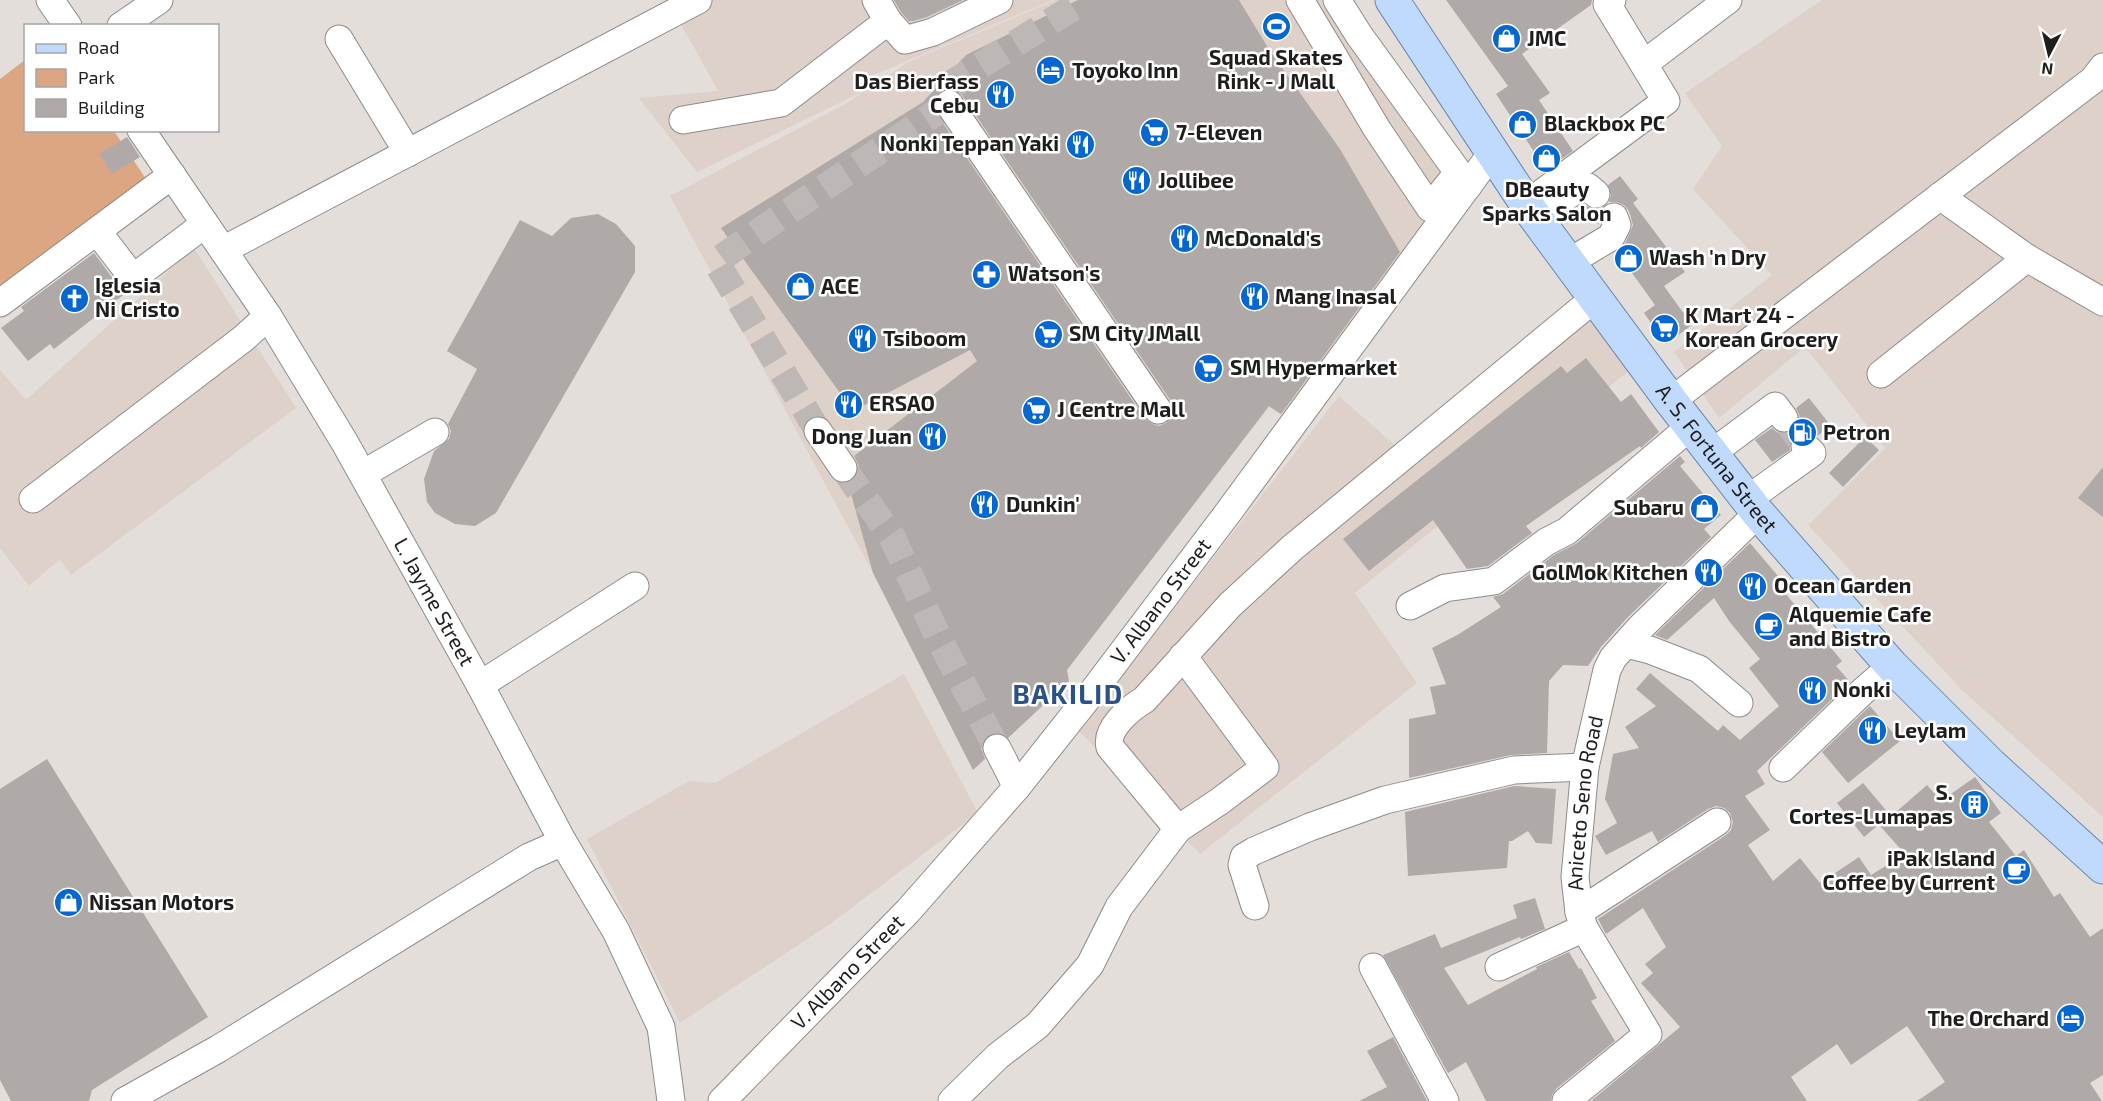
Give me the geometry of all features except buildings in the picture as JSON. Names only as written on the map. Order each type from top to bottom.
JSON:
[{"type":"main road","name":"A. S. Fortuna Street","points":[[1392,0],[1531,211],[1753,506],[1892,666],[1991,765],[2103,867]]},
{"type":"street","points":[[50,0],[67,24]]},
{"type":"street","points":[[124,24],[159,0]]},
{"type":"street","points":[[223,250],[698,0]]},
{"type":"street","points":[[683,120],[781,103],[882,11],[905,40],[933,32],[999,0]]},
{"type":"street","points":[[1300,0],[1377,129],[1430,208],[1463,179],[1359,35],[1337,0]]},
{"type":"street","points":[[1531,211],[1666,101],[1645,63],[1607,4],[1612,0]]},
{"type":"street","points":[[1645,63],[1728,0]]},
{"type":"street","points":[[339,39],[408,153]]},
{"type":"street","points":[[1671,400],[2093,80],[2103,67]]},
{"type":"street","points":[[949,104],[1158,410]]},
{"type":"street","name":"L. Jayme Street","points":[[142,132],[268,316],[363,474],[480,685],[563,842],[616,931],[661,1028],[671,1101]]},
{"type":"street","name":"V. Albano Street","points":[[722,1101],[908,911],[1017,787],[1111,693],[1230,510],[1487,146]]},
{"type":"street","points":[[0,303],[172,175]]},
{"type":"street","points":[[1531,211],[1577,189],[1588,187],[1596,194]]},
{"type":"street","points":[[1940,196],[2027,258],[2103,302]]},
{"type":"street","points":[[1569,262],[1611,237],[1617,225],[1614,217]]},
{"type":"street","points":[[97,231],[133,279],[205,224]]},
{"type":"street","points":[[1881,374],[2027,258]]},
{"type":"street","points":[[1178,829],[1110,747],[1111,693],[1144,700],[1230,605],[1292,548],[1595,298]]},
{"type":"street","points":[[33,500],[244,338],[268,316]]},
{"type":"street","points":[[1712,453],[1775,406],[1784,418]]},
{"type":"street","points":[[1410,606],[1445,588],[1494,581],[1545,542],[1567,531],[1691,426]]},
{"type":"street","points":[[818,431],[843,468]]},
{"type":"street","points":[[363,474],[435,432]]},
{"type":"street","name":"Aniceto Seno Road","points":[[1566,1101],[1648,1034],[1582,920],[1575,877],[1585,767],[1607,670],[1613,658],[1753,506],[1812,453],[1805,446]]},
{"type":"street","points":[[480,685],[635,586]]},
{"type":"street","points":[[1626,644],[1650,650],[1700,669],[1739,703]]},
{"type":"street","points":[[952,1101],[998,1056],[1038,1025],[1090,965],[1119,907],[1178,829],[1265,767],[1183,656]]},
{"type":"street","points":[[1783,768],[1892,666]]},
{"type":"street","points":[[997,748],[1017,787]]},
{"type":"street","points":[[1255,906],[1242,865],[1244,857],[1310,827],[1385,800],[1514,770],[1585,767]]},
{"type":"street","points":[[1499,967],[1582,920],[1717,822]]},
{"type":"street","points":[[127,1100],[218,1049],[529,857],[563,842]]},
{"type":"street","points":[[1373,967],[1445,1101]]},
{"type":"shaded area","name":"SM City JMall","points":[[710,0],[1053,0],[864,79],[868,89],[908,62],[1056,0],[1351,0],[1466,178],[1287,418],[1269,407],[1067,670],[1069,681],[973,770],[873,573],[670,196],[847,103],[866,90],[697,172],[639,98],[718,91],[677,17]]},
{"type":"shaded area","points":[[1822,0],[2103,0],[2103,817],[1962,690],[1808,525],[1885,448],[1805,347],[1719,418],[1674,352],[1772,275],[1693,189],[1722,146],[1685,93]]},
{"type":"shaded area","points":[[194,248],[296,408],[71,575],[60,559],[29,586],[0,548],[0,370],[26,400]]},
{"type":"shaded area","points":[[1582,295],[1635,366],[1355,593],[1417,683],[1200,854],[1079,731],[1339,396],[1397,447]]},
{"type":"shaded area","points":[[904,674],[978,813],[830,924],[680,1023],[587,839],[689,781],[715,783]]},
{"type":"green space","points":[[24,61],[24,132],[115,132],[148,182],[0,300],[0,79]]},
{"type":"tunnel","points":[[818,431],[716,262],[949,104],[954,82],[1085,0]]},
{"type":"tunnel","points":[[1784,418],[1805,446]]},
{"type":"tunnel","points":[[843,468],[892,537],[941,643],[997,748]]},
{"type":"place","name":"Squad Skates Rink - J Mall","points":[[1276,27]]},
{"type":"place","name":"JMC","points":[[1506,39]]},
{"type":"place","name":"Toyoko Inn","points":[[1051,71]]},
{"type":"place","name":"Das Bierfass Cebu","points":[[1000,94]]},
{"type":"place","name":"Blackbox PC","points":[[1523,124]]},
{"type":"place","name":"7-Eleven","points":[[1155,133]]},
{"type":"place","name":"Nonki Teppan Yaki","points":[[1080,144]]},
{"type":"place","name":"DBeauty Sparks Salon","points":[[1547,159]]},
{"type":"place","name":"Jollibee","points":[[1137,181]]},
{"type":"place","name":"McDonald's","points":[[1184,239]]},
{"type":"place","name":"Wash 'n Dry","points":[[1628,258]]},
{"type":"place","name":"Watson's","points":[[987,274]]},
{"type":"place","name":"ACE","points":[[800,287]]},
{"type":"place","name":"Mang Inasal","points":[[1254,297]]},
{"type":"place","name":"Iglesia Ni Cristo","points":[[74,298]]},
{"type":"place","name":"K Mart 24 - Korean Grocery","points":[[1664,328]]},
{"type":"place","name":"SM City JMall","points":[[1048,334]]},
{"type":"place","name":"Tsiboom","points":[[862,339]]},
{"type":"place","name":"SM Hypermarket","points":[[1209,368]]},
{"type":"place","name":"ERSAO","points":[[848,404]]},
{"type":"place","name":"J Centre Mall","points":[[1036,410]]},
{"type":"place","name":"Petron","points":[[1802,433]]},
{"type":"place","name":"Dong Juan","points":[[933,437]]},
{"type":"place","name":"Dunkin'","points":[[985,505]]},
{"type":"place","name":"Subaru","points":[[1705,508]]},
{"type":"place","name":"GolMok Kitchen","points":[[1709,573]]},
{"type":"place","name":"Ocean Garden","points":[[1753,586]]},
{"type":"place","name":"Alquemie Cafe and Bistro","points":[[1768,627]]},
{"type":"place","name":"Nonki","points":[[1812,690]]},
{"type":"place","name":"Leylam","points":[[1873,731]]},
{"type":"place","name":"S. Cortes-Lumapas","points":[[1974,805]]},
{"type":"place","name":"iPak Island Coffee by Current","points":[[2016,871]]},
{"type":"place","name":"Nissan Motors","points":[[68,903]]},
{"type":"place","name":"The Orchard","points":[[2070,1019]]},
{"type":"district","name":"BAKILID","points":[[1068,695]]}]
